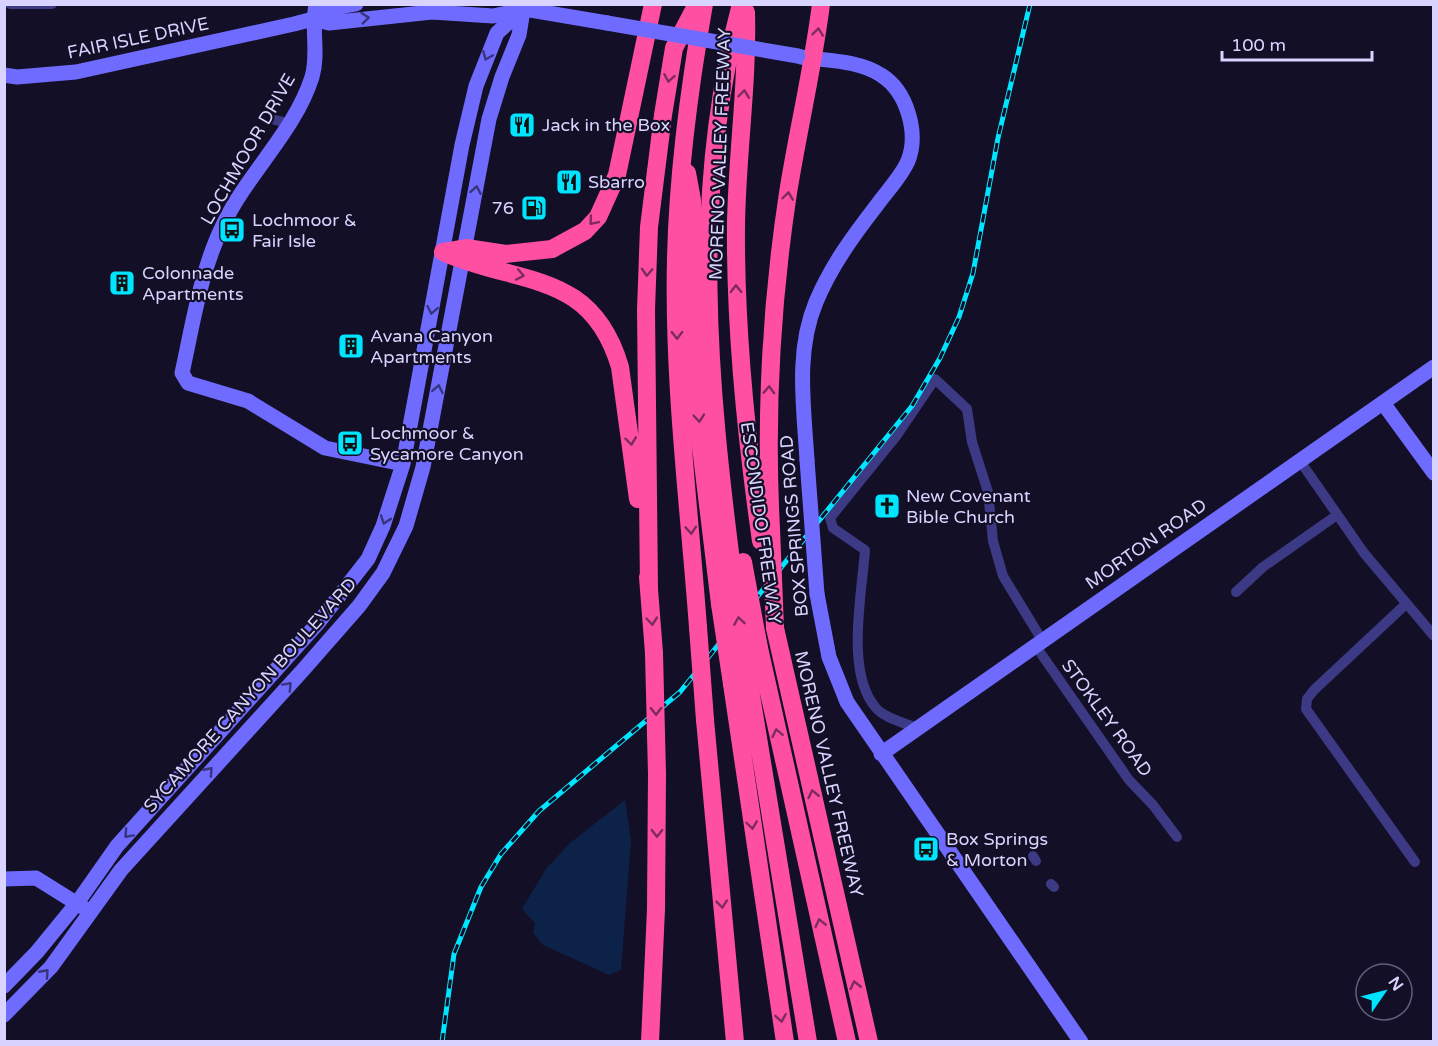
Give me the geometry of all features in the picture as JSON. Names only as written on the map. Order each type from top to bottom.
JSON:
[{"type":"highway","points":[[443,252],[506,254],[552,249],[585,231],[598,217],[617,175],[653,4]]},
{"type":"highway","points":[[649,589],[646,310],[650,227],[663,115],[674,48],[697,4]]},
{"type":"highway","points":[[704,4],[690,83],[682,151],[676,261],[678,349],[705,720],[735,1041]]},
{"type":"highway","points":[[766,535],[770,362],[788,191],[806,58],[821,4]]},
{"type":"highway","name":"MORENO VALLEY FREEWAY","points":[[745,7],[747,66],[741,124],[736,291],[747,447],[766,535],[775,628],[869,1041]]},
{"type":"highway","name":"ESCONDIDO FREEWAY","points":[[745,7],[733,64],[720,157],[716,279],[719,370],[738,569],[759,648],[847,1041]]},
{"type":"highway","points":[[682,151],[692,200],[690,265],[697,400],[720,604],[785,1041]]},
{"type":"highway","points":[[464,254],[554,285],[582,305],[605,331],[615,350],[624,383],[649,589],[654,653],[657,774],[656,909],[650,1041]]},
{"type":"highway","points":[[738,569],[746,665],[808,1041]]},
{"type":"main road","name":"LOCHMOOR DRIVE","points":[[304,4],[314,12],[313,75],[307,91],[282,121],[224,222],[206,271],[182,373],[188,382],[248,401],[325,448],[403,464]]},
{"type":"main road","name":"FAIR ISLE DRIVE","points":[[4,75],[17,77],[76,72],[314,12],[356,4]]},
{"type":"main road","name":"FAIR ISLE DRIVE","points":[[507,4],[806,58]]},
{"type":"main road","name":"FAIR ISLE DRIVE","points":[[314,12],[329,23],[432,12],[493,16],[523,7]]},
{"type":"main road","name":"SYCAMORE CANYON BOULEVARD","points":[[4,986],[29,961],[77,903],[117,846],[341,597],[368,559],[383,526],[403,464],[462,145],[476,86],[497,33],[523,7]]},
{"type":"main road","name":"SYCAMORE CANYON BOULEVARD","points":[[4,1015],[51,967],[121,870],[331,638],[383,573],[406,526],[423,468],[489,119],[502,77],[519,35],[523,7]]},
{"type":"main road","name":"BOX SPRINGS ROAD","points":[[806,58],[864,68],[882,75],[891,84],[908,110],[912,144],[902,172],[833,265],[815,304],[804,348],[802,377],[817,594],[829,657],[838,684],[852,711],[1081,1041]]},
{"type":"main road","name":"MORTON ROAD","points":[[881,754],[1434,367]]},
{"type":"main road","points":[[1383,403],[1434,473]]},
{"type":"main road","points":[[4,879],[36,878],[92,913]]},
{"type":"street","points":[[10,4],[52,4]]},
{"type":"street","name":"STOKLEY ROAD","points":[[917,728],[876,709],[862,683],[857,659],[865,550],[833,528],[830,518],[897,435],[935,379],[967,409],[972,442],[988,492],[993,541],[1003,576],[1038,643],[1129,780],[1154,806],[1177,837]]},
{"type":"street","points":[[1300,461],[1370,561],[1434,636]]},
{"type":"street","points":[[1236,592],[1263,567],[1337,515]]},
{"type":"street","points":[[1406,604],[1314,690],[1307,699],[1306,709],[1415,862]]},
{"type":"water","points":[[625,800],[631,841],[621,970],[609,975],[543,945],[533,933],[535,923],[522,909],[546,869],[570,843]]},
{"type":"railway","points":[[442,1042],[454,954],[481,887],[501,854],[539,811],[680,692],[912,406],[940,358],[959,317],[973,273],[998,138],[1030,4]]},
{"type":"place","name":"Jack in the Box","points":[[522,125]]},
{"type":"place","name":"Sbarro","points":[[569,182]]},
{"type":"place","name":"76","points":[[534,208]]},
{"type":"place","name":"Lochmoor & Fair Isle","points":[[232,230]]},
{"type":"place","name":"Colonnade Apartments","points":[[122,283]]},
{"type":"place","name":"Avana Canyon Apartments","points":[[351,346]]},
{"type":"place","name":"Lochmoor & Sycamore Canyon","points":[[350,443]]},
{"type":"place","name":"New Covenant Bible Church","points":[[887,506]]},
{"type":"place","name":"Box Springs & Morton","points":[[926,849]]}]
